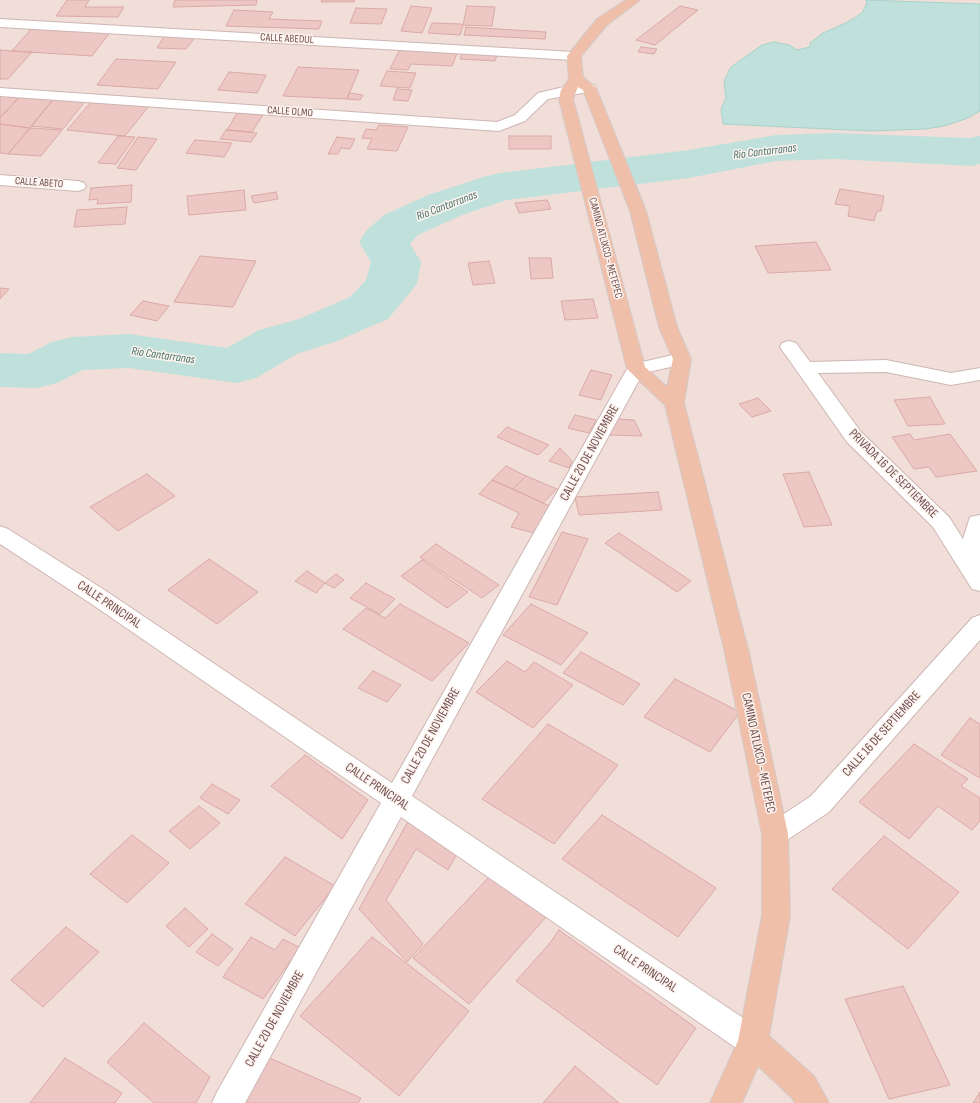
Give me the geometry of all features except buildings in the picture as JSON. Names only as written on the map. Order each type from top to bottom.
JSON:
[{"type":"main road","points":[[574,56],[602,22],[634,0]]},
{"type":"main road","name":"CAMINO ATLIXCO - METEPEC","points":[[574,56],[572,85],[566,99],[636,369]]},
{"type":"main road","points":[[589,88],[638,211],[668,327],[682,360]]},
{"type":"main road","name":"CAMINO ATLIXCO - METEPEC","points":[[682,360],[674,403],[737,653],[775,834],[776,916],[753,1042],[726,1103]]},
{"type":"main road","points":[[636,369],[674,403]]},
{"type":"main road","points":[[753,1042],[803,1088],[813,1103]]},
{"type":"street","name":"CALLE ABEDUL","points":[[0,23],[574,56]]},
{"type":"street","name":"CALLE OLMO","points":[[0,92],[499,127],[520,118],[542,96],[572,85],[589,88]]},
{"type":"street","name":"CALLE ABETO","points":[[0,180],[78,186]]},
{"type":"street","name":"PRIVADA 16 DE SEPTIEMBRE","points":[[789,347],[854,437],[941,522],[980,583]]},
{"type":"street","points":[[636,369],[682,360]]},
{"type":"street","points":[[804,368],[886,366],[951,380],[980,374]]},
{"type":"street","name":"CALLE 20 DE NOVIEMBRE","points":[[228,1103],[636,369]]},
{"type":"street","points":[[978,522],[971,550],[980,579]]},
{"type":"street","name":"CALLE PRINCIPAL","points":[[0,534],[98,597],[753,1042]]},
{"type":"street","name":"CALLE 16 DE SEPTIEMBRE","points":[[775,834],[820,804],[980,624]]},
{"type":"shaded area","points":[[0,0],[980,0],[980,1103],[0,1103]]},
{"type":"water","points":[[866,0],[980,4],[980,111],[968,118],[944,126],[925,129],[871,131],[723,124],[721,109],[726,98],[724,81],[731,67],[762,45],[774,42],[789,45],[797,50],[810,47],[810,43],[823,33],[846,23],[862,13],[867,3]]},
{"type":"waterway","name":"Rio Cantarranas","points":[[0,370],[37,371],[72,354],[129,351],[236,366],[278,342],[318,330],[369,308],[391,284],[396,262],[384,242],[401,225],[445,205],[500,187],[689,164],[776,148],[835,146],[972,152],[980,149]]}]
